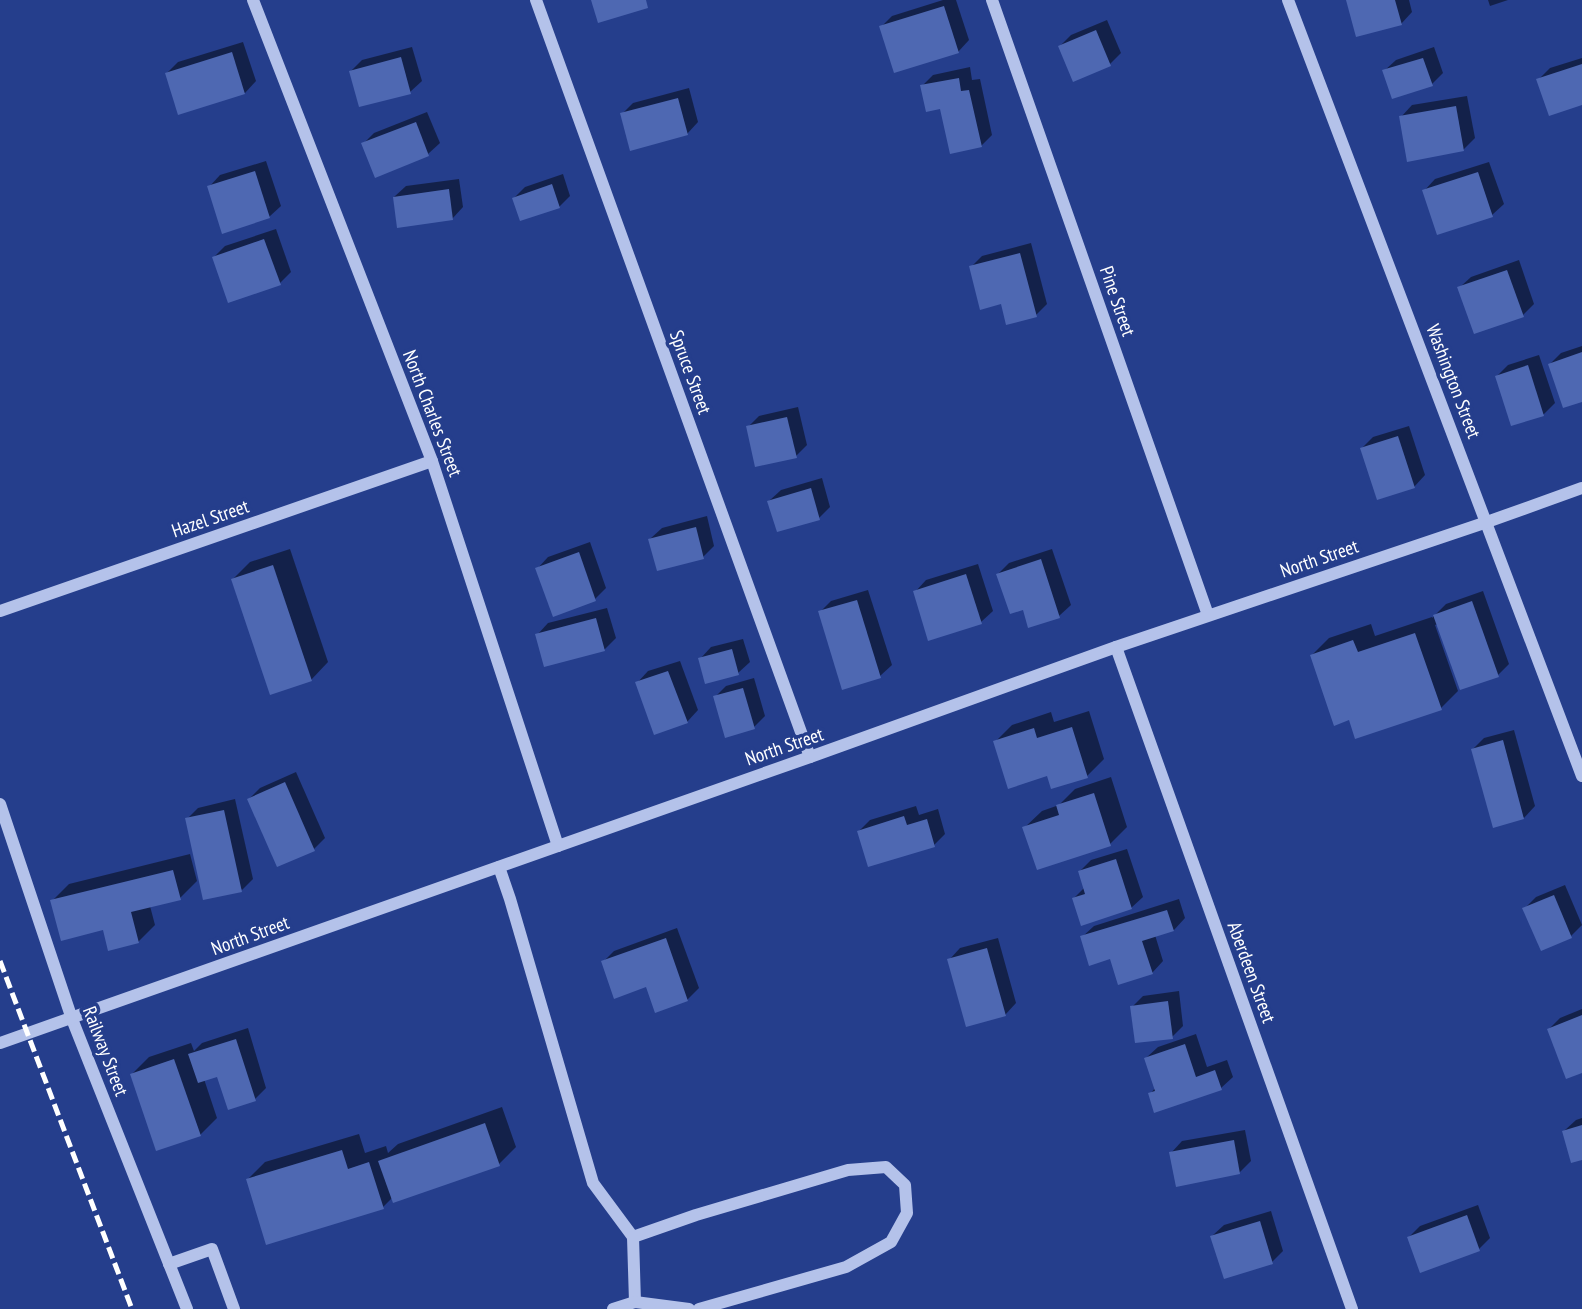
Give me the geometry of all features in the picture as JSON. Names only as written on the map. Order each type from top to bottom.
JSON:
[{"type":"street","name":"North Charles Street","points":[[253,0],[432,461],[558,846]]},
{"type":"street","name":"Spruce Street","points":[[536,0],[810,757]]},
{"type":"street","name":"Pine Street","points":[[992,0],[1208,615]]},
{"type":"street","name":"Washington Street","points":[[1288,0],[1582,776]]},
{"type":"street","name":"Hazel Street","points":[[0,611],[432,461]]},
{"type":"street","name":"North Street","points":[[0,1043],[1116,647],[1582,488]]},
{"type":"street","name":"Aberdeen Street","points":[[1116,647],[1352,1309]]},
{"type":"street","name":"Railway Street","points":[[0,804],[72,1019],[187,1309]]},
{"type":"street","points":[[499,867],[593,1183],[633,1237],[635,1302]]},
{"type":"street","points":[[633,1237],[696,1215],[848,1170],[886,1167],[905,1185],[907,1213],[891,1242],[846,1267],[699,1309]]},
{"type":"street","points":[[169,1264],[212,1249],[234,1309]]},
{"type":"street","points":[[613,1309],[635,1302],[689,1309]]},
{"type":"building","points":[[591,0],[646,0],[648,8],[598,23]]},
{"type":"building","points":[[1346,0],[1395,0],[1402,25],[1356,37]]},
{"type":"building","points":[[944,6],[959,53],[894,73],[879,26]]},
{"type":"building","points":[[1096,30],[1111,66],[1073,82],[1058,46]]},
{"type":"building","points":[[232,52],[245,94],[178,115],[165,73]]},
{"type":"building","points":[[401,57],[411,94],[359,107],[349,71]]},
{"type":"building","points":[[1423,58],[1433,86],[1392,99],[1382,70]]},
{"type":"building","points":[[1582,64],[1582,105],[1549,116],[1536,79]]},
{"type":"building","points":[[959,78],[961,91],[969,90],[982,147],[950,154],[940,109],[926,112],[920,85]]},
{"type":"building","points":[[678,98],[688,135],[630,151],[620,113]]},
{"type":"building","points":[[1456,106],[1464,151],[1407,162],[1399,116]]},
{"type":"building","points":[[416,122],[429,156],[375,178],[361,143]]},
{"type":"building","points":[[255,171],[270,218],[222,234],[207,186]]},
{"type":"building","points":[[1478,172],[1493,217],[1437,235],[1422,190]]},
{"type":"building","points":[[552,184],[560,208],[520,221],[512,198]]},
{"type":"building","points":[[449,189],[453,220],[397,228],[393,197]]},
{"type":"building","points":[[264,239],[281,285],[228,303],[212,257]]},
{"type":"building","points":[[1020,253],[1037,317],[1006,325],[1001,304],[980,310],[969,266]]},
{"type":"building","points":[[1507,270],[1524,317],[1474,334],[1457,287]]},
{"type":"building","points":[[1582,352],[1582,402],[1563,408],[1548,364]]},
{"type":"building","points":[[1528,365],[1544,416],[1511,426],[1495,376]]},
{"type":"building","points":[[787,417],[797,458],[755,467],[746,426]]},
{"type":"building","points":[[1398,436],[1415,488],[1377,500],[1360,448]]},
{"type":"building","points":[[811,488],[820,520],[777,532],[767,501]]},
{"type":"building","points":[[696,527],[704,559],[657,571],[648,539]]},
{"type":"building","points":[[579,552],[596,601],[553,617],[535,568]]},
{"type":"building","points":[[1041,559],[1060,618],[1028,628],[1023,610],[1010,614],[996,574]]},
{"type":"building","points":[[273,565],[312,681],[270,695],[231,579]]},
{"type":"building","points":[[966,574],[982,624],[928,641],[913,591]]},
{"type":"building","points":[[857,600],[881,678],[842,690],[818,611]]},
{"type":"building","points":[[1472,601],[1499,677],[1460,690],[1433,615]]},
{"type":"building","points":[[596,618],[605,651],[544,667],[535,634]]},
{"type":"building","points":[[1415,633],[1442,710],[1355,739],[1349,720],[1334,726],[1310,655],[1353,640],[1358,652]]},
{"type":"building","points":[[732,649],[739,675],[705,684],[698,658]]},
{"type":"building","points":[[668,671],[688,723],[654,735],[635,682]]},
{"type":"building","points":[[743,688],[755,729],[725,738],[713,696]]},
{"type":"building","points":[[1072,727],[1088,778],[1051,789],[1047,776],[1008,789],[993,741],[1034,728],[1037,738]]},
{"type":"building","points":[[1503,740],[1524,819],[1493,828],[1471,749]]},
{"type":"building","points":[[285,782],[315,851],[277,867],[247,799]]},
{"type":"building","points":[[1094,793],[1111,846],[1037,870],[1022,827],[1059,815],[1056,805]]},
{"type":"building","points":[[224,810],[242,892],[203,900],[185,818]]},
{"type":"building","points":[[904,816],[907,825],[927,819],[935,847],[868,867],[857,831]]},
{"type":"building","points":[[1116,859],[1132,909],[1081,926],[1072,898],[1085,894],[1078,871]]},
{"type":"building","points":[[173,870],[181,900],[131,912],[139,943],[108,951],[103,930],[61,941],[50,900]]},
{"type":"building","points":[[1554,895],[1572,938],[1541,951],[1522,908]]},
{"type":"building","points":[[1167,910],[1174,931],[1142,941],[1153,974],[1118,985],[1110,959],[1089,966],[1080,936]]},
{"type":"building","points":[[666,938],[688,1001],[655,1013],[646,987],[614,999],[601,961]]},
{"type":"building","points":[[987,948],[1006,1016],[966,1027],[947,959]]},
{"type":"building","points":[[1168,1001],[1173,1039],[1135,1043],[1130,1006]]},
{"type":"building","points":[[1582,1015],[1582,1073],[1566,1079],[1547,1029]]},
{"type":"building","points":[[236,1039],[256,1101],[228,1110],[217,1077],[198,1083],[188,1054]]},
{"type":"building","points":[[1185,1044],[1196,1077],[1215,1070],[1222,1090],[1154,1113],[1148,1093],[1155,1091],[1144,1058]]},
{"type":"building","points":[[174,1059],[201,1136],[156,1151],[130,1074]]},
{"type":"building","points":[[485,1123],[500,1166],[393,1203],[378,1161]]},
{"type":"building","points":[[1582,1125],[1582,1160],[1571,1163],[1562,1131]]},
{"type":"building","points":[[1234,1140],[1240,1174],[1176,1187],[1169,1152]]},
{"type":"building","points":[[342,1150],[348,1169],[369,1162],[384,1209],[266,1245],[246,1179]]},
{"type":"building","points":[[1467,1215],[1480,1251],[1420,1273],[1407,1237]]},
{"type":"building","points":[[1260,1221],[1273,1264],[1224,1279],[1210,1236]]},
{"type":"railway","points":[[0,961],[132,1309]]}]
